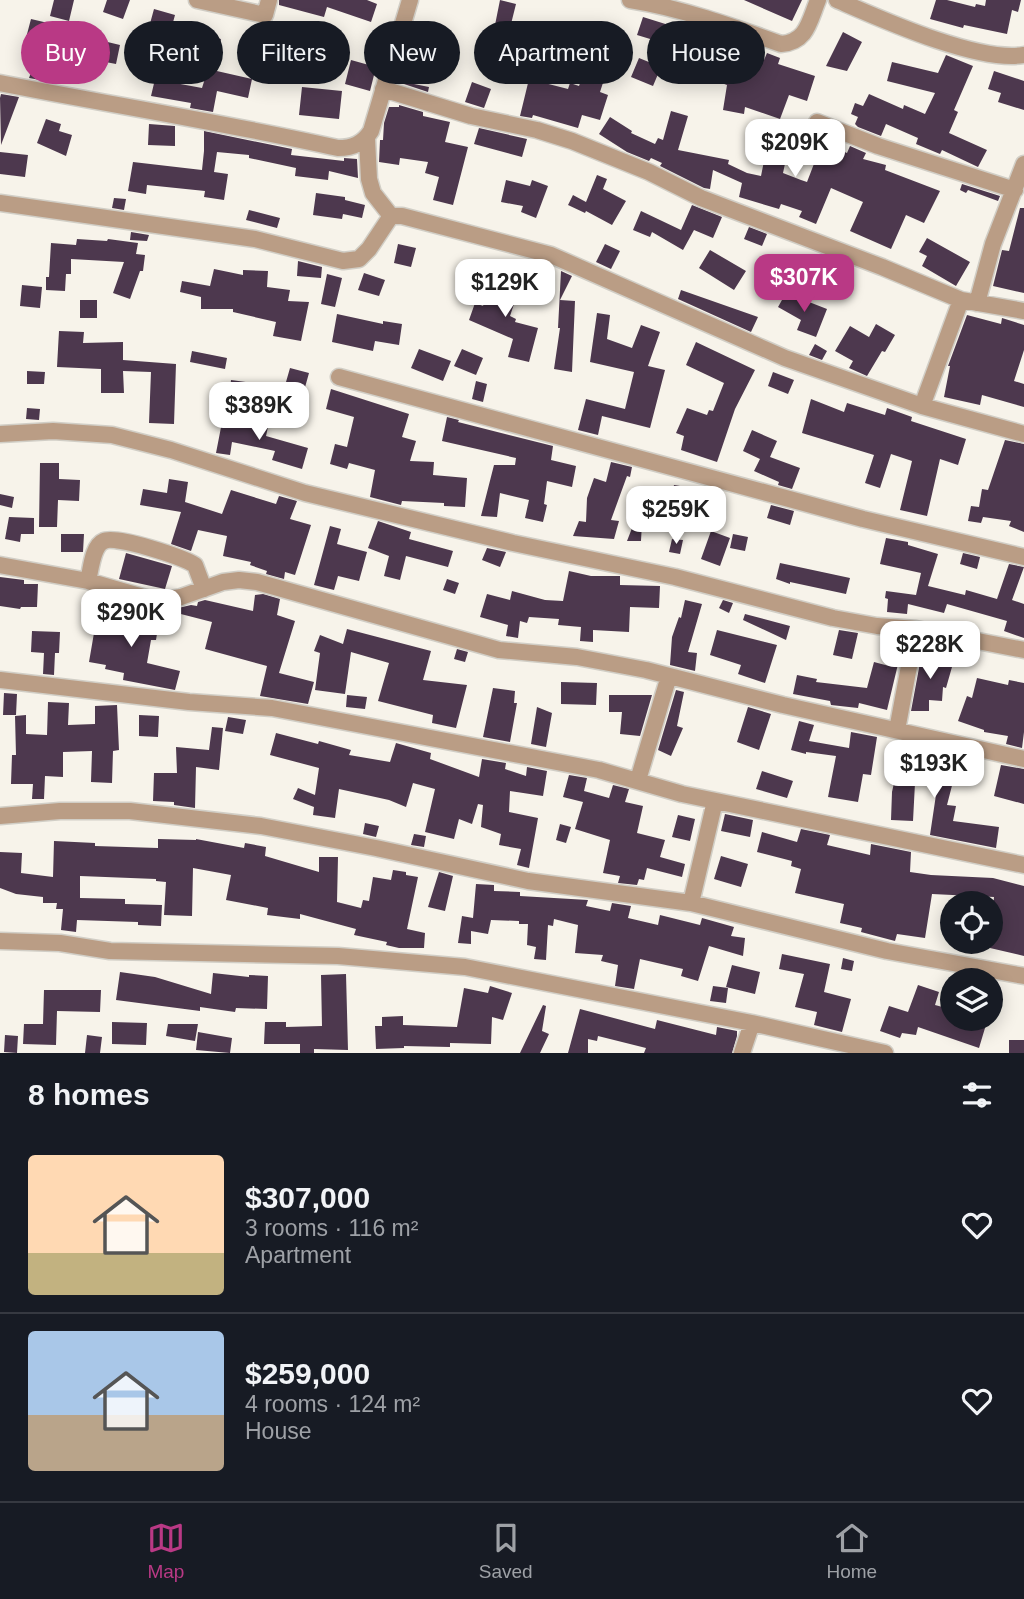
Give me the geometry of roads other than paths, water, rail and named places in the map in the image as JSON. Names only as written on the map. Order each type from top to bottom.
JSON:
[{"type":"street","points":[[197,0],[265,15],[269,0]]},
{"type":"street","points":[[0,83],[140,111],[238,126],[338,148],[351,148],[366,139],[371,131],[410,0]]},
{"type":"street","points":[[629,0],[698,16],[781,44],[794,43],[805,31],[818,0]]},
{"type":"street","points":[[837,0],[936,40],[1010,58],[1024,55]]},
{"type":"street","points":[[383,89],[471,116],[537,131],[599,151],[701,198],[969,302],[1024,311]]},
{"type":"street","points":[[817,122],[878,146],[1015,190]]},
{"type":"street","points":[[366,139],[369,179],[373,193],[391,216]]},
{"type":"street","points":[[922,406],[969,302],[1024,164]]},
{"type":"street","points":[[0,203],[255,239],[343,261],[359,259],[391,216]]},
{"type":"street","points":[[391,216],[402,216],[551,255],[785,358],[922,406],[1024,434]]},
{"type":"street","points":[[339,377],[849,516],[1024,557]]},
{"type":"street","points":[[0,434],[53,431],[112,435],[172,450],[328,498],[513,543],[688,580],[833,618],[877,626],[916,629],[1024,650]]},
{"type":"street","points":[[88,581],[97,547],[104,540],[116,540],[182,558],[195,565],[204,589]]},
{"type":"street","points":[[0,565],[88,581],[150,599],[173,599],[239,580],[257,582],[499,650],[577,657],[669,676],[783,705],[1024,759]]},
{"type":"street","points":[[897,730],[916,629]]},
{"type":"street","points":[[638,780],[669,676]]},
{"type":"street","points":[[0,680],[189,702],[272,708],[599,770],[682,794],[1024,865]]},
{"type":"street","points":[[691,903],[715,801]]},
{"type":"street","points":[[0,816],[60,811],[130,811],[248,825],[337,840],[528,881],[691,903],[887,951],[1024,976]]},
{"type":"street","points":[[0,941],[60,943],[110,951],[338,956],[465,967],[752,1023],[884,1053]]},
{"type":"street","points":[[741,1053],[752,1023]]}]
